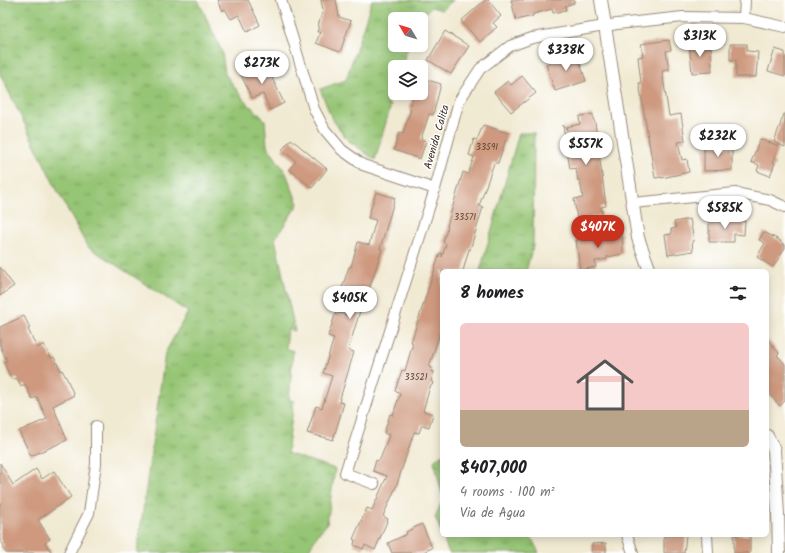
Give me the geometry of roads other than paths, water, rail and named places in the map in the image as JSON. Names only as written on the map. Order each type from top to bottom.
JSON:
[{"type":"street","points":[[281,0],[314,109],[325,130],[342,150],[362,165],[435,189]]},
{"type":"street","points":[[601,0],[638,238],[647,269]]},
{"type":"street","points":[[744,18],[745,0]]},
{"type":"street","name":"Avenida Calita","points":[[374,484],[345,473],[435,189],[459,101],[480,69],[510,46],[532,38],[606,26],[683,17],[744,18],[785,27]]},
{"type":"street","points":[[633,202],[734,193],[770,200],[785,208]]},
{"type":"street","points":[[69,553],[89,513],[96,464],[96,426]]},
{"type":"street","points":[[769,440],[774,450],[779,553]]},
{"type":"street","points":[[628,537],[633,553]]},
{"type":"street","points":[[707,537],[708,553]]}]
